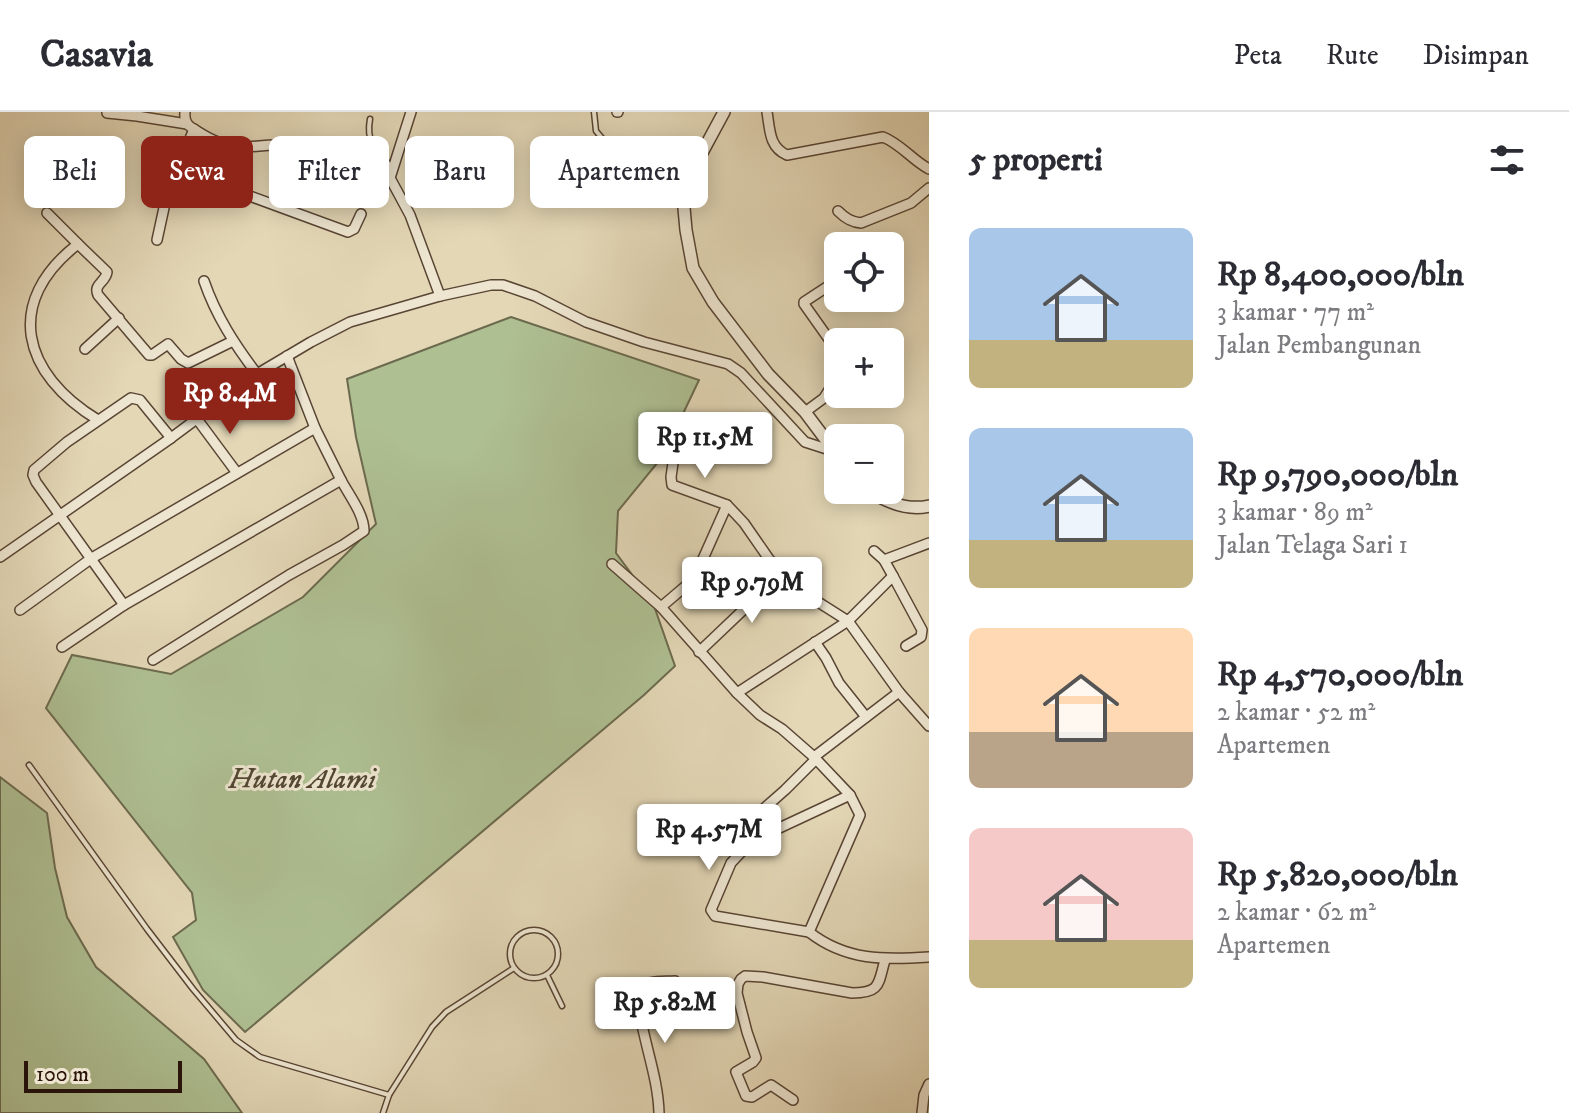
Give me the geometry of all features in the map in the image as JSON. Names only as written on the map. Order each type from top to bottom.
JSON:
[{"type":"street","points":[[185,112],[184,117],[190,127],[187,136]]},
{"type":"street","points":[[389,172],[411,112]]},
{"type":"street","points":[[708,142],[724,112]]},
{"type":"street","points":[[767,112],[773,143],[777,150],[787,155],[883,137],[896,143],[929,169]]},
{"type":"street","points":[[107,113],[190,127],[233,147],[269,146]]},
{"type":"street","points":[[389,180],[410,215],[440,296]]},
{"type":"street","points":[[838,211],[845,219],[861,223],[911,203],[929,188]]},
{"type":"street","points":[[253,197],[348,232],[354,229],[361,214]]},
{"type":"street","points":[[157,240],[163,208]]},
{"type":"street","points":[[684,208],[693,268],[713,302],[768,374],[824,437]]},
{"type":"street","points":[[47,213],[107,272],[96,290],[150,355],[168,344],[188,363],[233,341]]},
{"type":"street","points":[[78,244],[61,257],[41,283],[30,319],[31,336],[44,371],[70,401],[98,420]]},
{"type":"street","points":[[204,281],[212,304],[233,341],[257,374]]},
{"type":"street","points":[[0,557],[257,374],[311,342],[350,322],[491,285],[503,285],[535,296],[586,322],[644,342],[728,364],[741,373],[805,442],[824,449]]},
{"type":"street","points":[[824,289],[804,304],[824,332]]},
{"type":"street","points":[[85,349],[119,318]]},
{"type":"street","points":[[153,660],[364,531],[361,517],[315,428],[287,356]]},
{"type":"street","points":[[124,605],[36,482],[34,470],[67,442],[131,398],[140,400],[171,438]]},
{"type":"street","points":[[805,412],[824,398]]},
{"type":"street","points":[[197,419],[237,473]]},
{"type":"street","points":[[20,610],[92,558],[315,428]]},
{"type":"street","points":[[673,463],[672,485],[727,505],[796,588],[848,621],[899,692],[929,726]]},
{"type":"street","points":[[62,647],[124,605],[341,480]]},
{"type":"street","points":[[898,504],[920,508],[929,506]]},
{"type":"street","points":[[661,607],[692,582],[727,505]]},
{"type":"street","points":[[884,560],[929,543]]},
{"type":"street","points":[[874,551],[884,560],[922,630],[921,637],[906,646]]},
{"type":"street","points":[[612,564],[661,607],[737,693],[815,758],[850,795],[860,815],[809,932]]},
{"type":"street","points":[[699,652],[782,573]]},
{"type":"street","points":[[737,693],[848,621],[893,576]]},
{"type":"street","points":[[815,642],[839,683],[866,717]]},
{"type":"street","points":[[760,839],[751,828],[751,820],[815,758],[899,692]]},
{"type":"street","points":[[850,795],[738,853],[711,912],[715,916],[809,932],[840,951],[885,960],[929,957]]},
{"type":"street","points":[[793,1100],[771,1085],[752,1097],[746,1096],[736,1072],[756,1058],[737,993],[741,979],[745,976],[763,977],[867,993],[876,987],[885,960]]},
{"type":"street","points":[[659,1113],[659,1096],[638,989],[647,983],[675,981]]},
{"type":"street","points":[[922,1113],[929,1084]]},
{"type":"lane","points":[[594,112],[596,131],[600,136]]},
{"type":"lane","points":[[370,119],[370,136]]},
{"type":"lane","points":[[29,765],[147,929],[236,1040],[260,1057],[389,1095]]},
{"type":"lane","points":[[542,931],[556,942],[558,959],[547,975],[527,977],[514,968],[511,951],[518,936],[542,931]]},
{"type":"lane","points":[[383,1113],[389,1095],[432,1027],[446,1012],[514,968]]},
{"type":"lane","points":[[547,975],[562,1006]]},
{"type":"green space","name":"Hutan Alami","points":[[511,317],[699,380],[663,456],[618,511],[616,553],[653,603],[675,666],[245,1032],[203,990],[173,937],[196,920],[192,893],[46,708],[72,655],[171,674],[303,597],[376,524],[356,437],[347,379]]},
{"type":"green space","points":[[0,777],[47,813],[55,868],[67,917],[96,967],[204,1059],[242,1113],[0,1113]]}]
